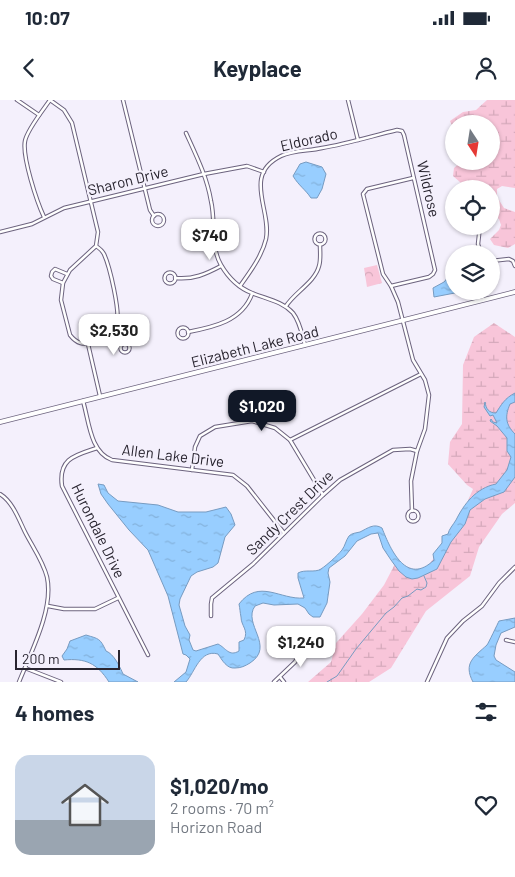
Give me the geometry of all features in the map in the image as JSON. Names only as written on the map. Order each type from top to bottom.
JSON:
[{"type":"street","points":[[17,100],[39,115]]},
{"type":"street","points":[[44,217],[39,207],[31,177],[25,142],[27,135],[50,100],[64,110],[72,123],[98,232],[96,246],[67,274],[63,283],[61,300],[70,335],[79,343],[88,344],[105,338],[111,334],[117,323],[117,308],[105,256],[96,246]]},
{"type":"street","points":[[122,100],[150,210],[154,216]]},
{"type":"street","points":[[348,100],[358,140]]},
{"type":"street","name":"Eldorado","points":[[264,172],[274,161],[283,155],[358,140],[396,130]]},
{"type":"street","name":"Wildrose","points":[[392,286],[429,277],[434,275],[435,270],[403,130],[396,130]]},
{"type":"street","points":[[186,133],[204,174],[212,203],[215,244],[222,265],[231,279],[252,294],[286,306],[299,322],[305,345]]},
{"type":"street","name":"Sharon Drive","points":[[0,232],[32,224],[59,210],[204,174],[246,166],[264,172]]},
{"type":"street","points":[[240,286],[260,255],[266,239],[267,224],[260,187],[264,172]]},
{"type":"street","points":[[412,511],[418,514],[418,518],[410,521],[408,514],[412,511],[411,481],[417,451],[425,429],[429,395],[428,386],[413,360],[392,286],[383,274],[364,192],[367,189],[414,178]]},
{"type":"street","points":[[158,214],[162,216],[164,221],[162,225],[154,225],[152,222],[154,216],[158,214]]},
{"type":"street","points":[[321,234],[326,240],[320,245],[314,240],[316,235],[321,234]]},
{"type":"street","points":[[286,306],[293,296],[316,273],[320,265],[320,245]]},
{"type":"street","points":[[500,260],[510,259],[515,266]]},
{"type":"street","points":[[176,278],[201,276],[222,265]]},
{"type":"street","points":[[63,283],[51,276],[52,272],[55,269],[67,274]]},
{"type":"street","points":[[170,272],[176,278],[171,284],[167,283],[164,279],[166,274],[170,272]]},
{"type":"street","name":"Elizabeth Lake Road","points":[[0,422],[515,292]]},
{"type":"street","points":[[188,332],[213,326],[233,318],[247,306],[252,294]]},
{"type":"street","points":[[182,327],[186,328],[188,332],[188,336],[185,338],[181,338],[177,334],[178,330],[182,327]]},
{"type":"street","points":[[111,334],[122,345]]},
{"type":"street","points":[[88,344],[101,397]]},
{"type":"street","points":[[290,440],[421,374]]},
{"type":"street","points":[[84,402],[97,448]]},
{"type":"street","points":[[192,470],[197,441],[207,431],[215,427],[252,421],[275,428],[290,440],[323,495]]},
{"type":"street","name":"Allen Lake Drive","points":[[97,448],[105,457],[112,460],[226,473],[241,480],[284,533]]},
{"type":"street","name":"Hurondale Drive","points":[[97,448],[68,460],[62,472],[62,486],[148,655]]},
{"type":"street","name":"Sandy Crest Drive","points":[[211,616],[210,604],[212,598],[253,564],[323,495],[348,475],[393,450],[410,449],[417,451]]},
{"type":"street","points":[[5,493],[2,495],[16,515],[43,567],[48,588],[48,606],[19,682]]},
{"type":"street","points":[[427,682],[447,638],[463,621],[482,606],[499,583],[515,567]]},
{"type":"street","points":[[48,606],[94,609],[118,598]]},
{"type":"street","points":[[274,682],[295,662],[309,638]]},
{"type":"street","points":[[506,640],[515,642]]},
{"type":"street","points":[[24,668],[60,682]]},
{"type":"street","points":[[280,677],[284,682]]},
{"type":"green space","points":[[487,100],[515,100],[515,188],[500,187],[500,180],[458,180],[453,176],[454,170],[500,170],[500,115],[459,115],[463,112],[476,110]]},
{"type":"green space","points":[[500,202],[504,208],[515,212],[515,244],[508,248],[494,245],[490,239],[494,235],[500,235]]},
{"type":"green space","points":[[377,265],[382,283],[367,287],[364,268]]},
{"type":"green space","points":[[494,323],[515,337],[515,503],[502,514],[479,547],[470,576],[426,611],[391,668],[369,682],[308,682],[331,662],[336,643],[362,614],[384,585],[396,562],[422,573],[454,533],[473,489],[448,464],[450,442],[462,424],[463,365],[474,337]]},
{"type":"water","points":[[306,162],[322,167],[326,174],[322,189],[317,198],[311,198],[293,176],[300,164]]},
{"type":"water","points":[[445,281],[445,295],[434,297],[433,288]]},
{"type":"water","points":[[515,393],[515,402],[510,404],[507,416],[509,427],[515,434],[515,477],[504,492],[485,499],[470,510],[465,524],[451,542],[437,569],[418,578],[406,577],[399,571],[383,548],[378,533],[371,534],[357,541],[345,556],[329,568],[330,582],[327,603],[320,617],[313,617],[305,608],[298,604],[274,605],[263,603],[255,606],[252,620],[260,642],[260,649],[257,656],[250,663],[239,668],[232,668],[225,664],[218,654],[212,653],[202,658],[186,682],[174,682],[186,672],[190,659],[183,654],[168,596],[148,550],[108,504],[101,494],[98,484],[104,485],[108,493],[118,501],[158,505],[178,512],[206,512],[226,507],[235,525],[225,537],[218,563],[191,576],[179,605],[185,626],[190,635],[189,640],[193,650],[196,651],[218,644],[230,652],[236,653],[239,651],[239,642],[244,640],[246,633],[241,620],[239,604],[254,592],[262,591],[304,598],[298,573],[319,570],[335,558],[351,534],[376,526],[382,528],[395,555],[408,567],[416,569],[424,567],[434,560],[433,554],[442,543],[442,536],[448,534],[467,503],[482,489],[496,484],[507,470],[511,457],[507,451],[507,438],[490,421],[491,419],[497,423],[493,415],[490,416],[484,407],[485,402],[488,410],[496,413],[506,399]]},
{"type":"water","points":[[515,618],[515,627],[501,633],[494,656],[496,660],[515,672],[515,682],[473,682],[469,670],[471,661],[487,645],[499,621]]},
{"type":"water","points":[[86,635],[100,641],[106,651],[112,655],[123,674],[138,682],[109,682],[100,670],[90,663],[78,660],[64,660],[62,656],[70,641]]},
{"type":"waterway","points":[[327,682],[337,676],[356,649],[386,613],[402,598],[417,589],[421,590],[426,587],[427,583],[424,576]]}]
